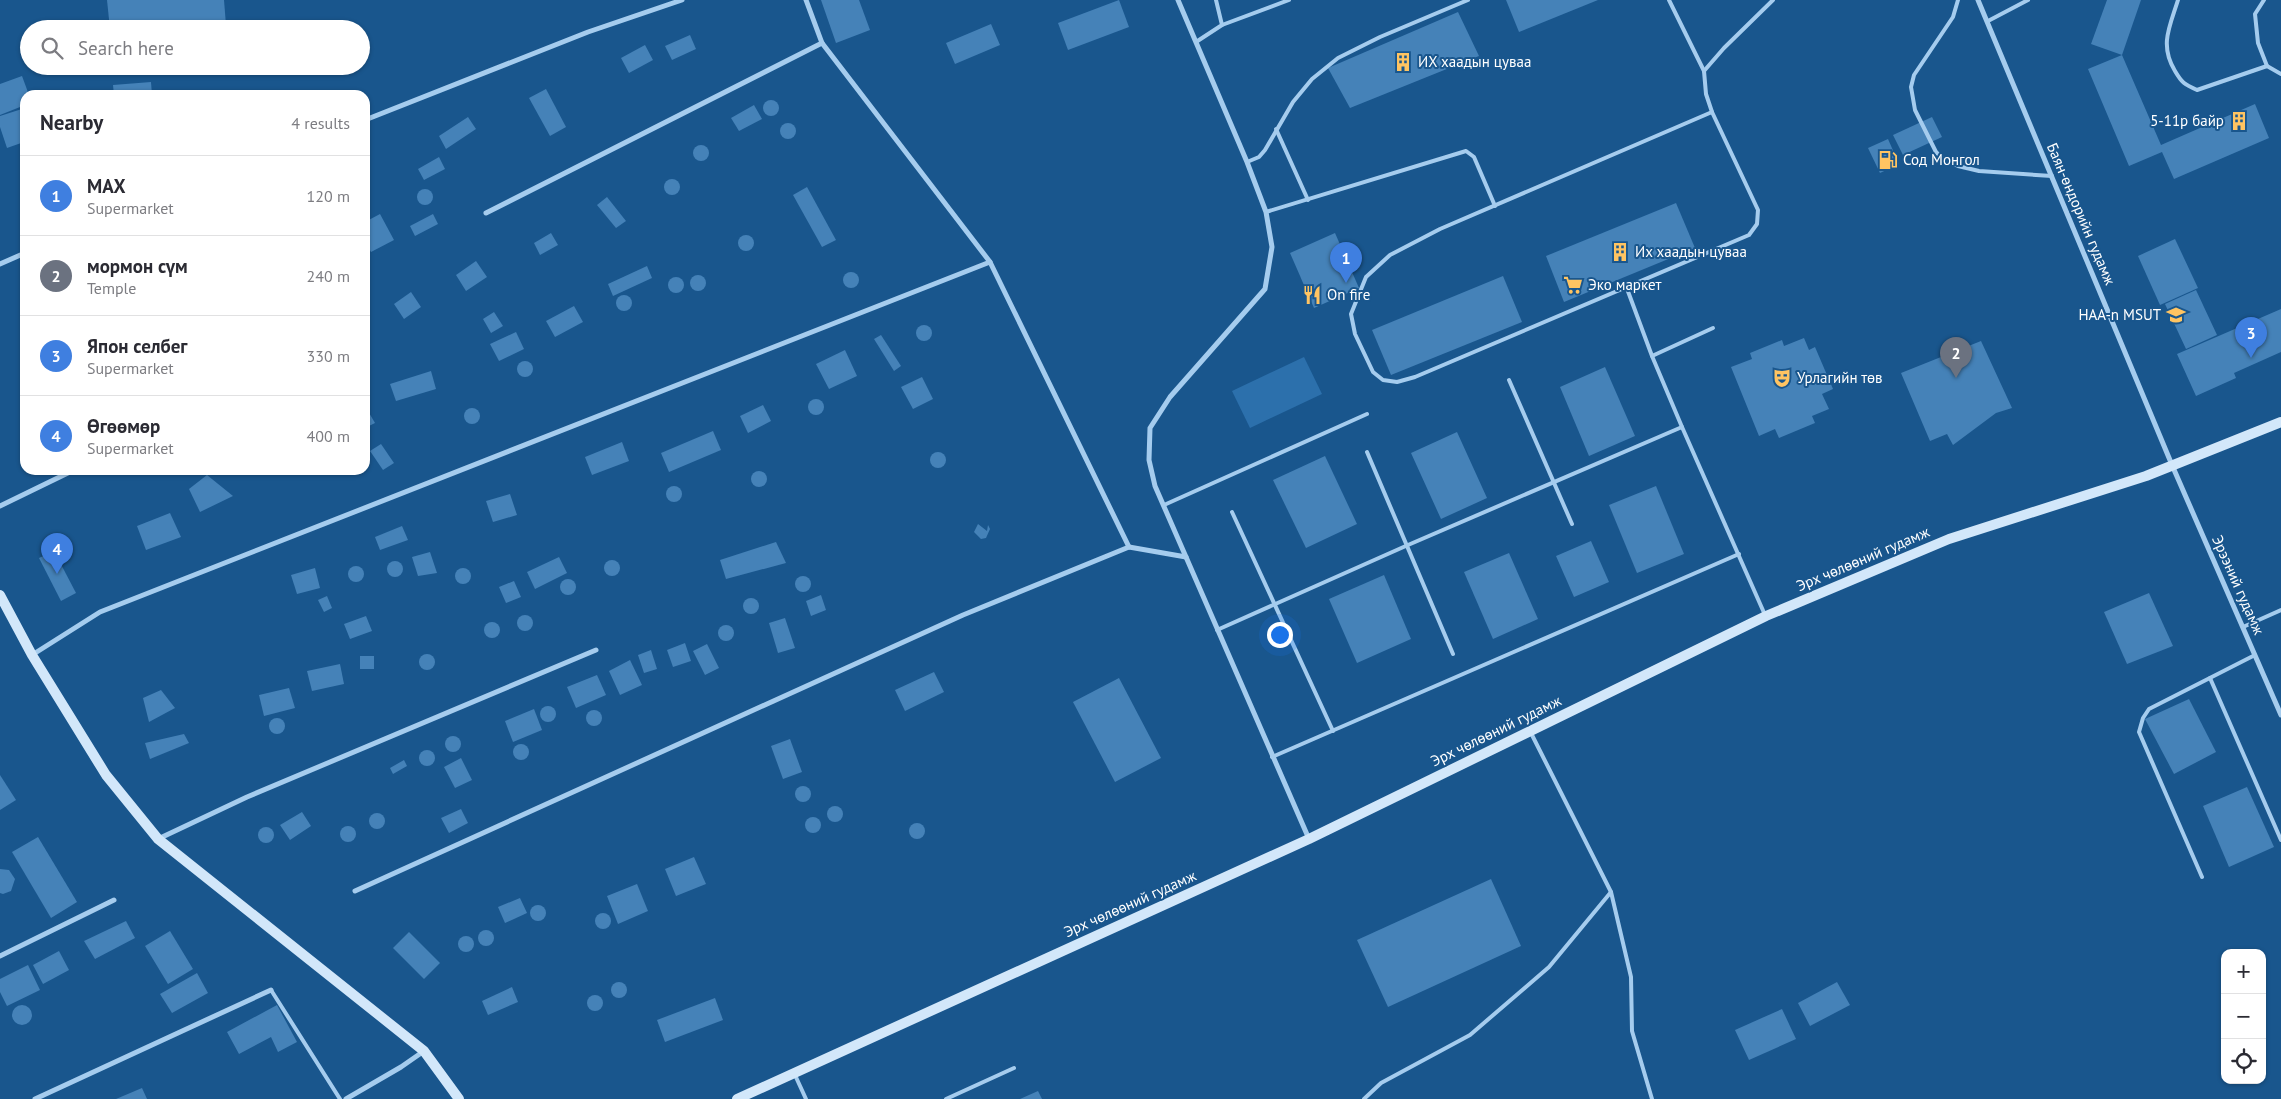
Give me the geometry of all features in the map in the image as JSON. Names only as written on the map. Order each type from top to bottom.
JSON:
[{"type":"main road","name":"Эрх чөлөөний гудамж","points":[[737,1099],[1309,839],[1766,616],[1949,539],[2146,476],[2281,422]]},
{"type":"main road","points":[[0,596],[32,655],[106,775],[158,839],[424,1051],[459,1099]]},
{"type":"street","points":[[370,118],[588,32],[682,0]]},
{"type":"street","points":[[806,0],[822,43],[990,262],[1129,547]]},
{"type":"street","points":[[1178,0],[1247,162],[1266,212],[1272,247],[1265,289],[1170,397],[1150,428],[1149,460],[1155,486],[1309,839]]},
{"type":"street","name":"Баян-өндорийн гудамж","points":[[1978,0],[2172,465]]},
{"type":"street","points":[[486,213],[822,43]]},
{"type":"street","points":[[0,264],[20,255]]},
{"type":"street","points":[[32,655],[100,612],[990,262]]},
{"type":"street","name":"Эрээний гудамж","points":[[2172,465],[2281,715]]},
{"type":"street","points":[[0,506],[64,475]]},
{"type":"street","points":[[356,891],[964,615],[1129,547],[1186,557]]},
{"type":"street","points":[[158,839],[247,797],[596,650]]},
{"type":"street","points":[[0,956],[114,900]]},
{"type":"street","points":[[35,1099],[271,990]]},
{"type":"street","points":[[346,1099],[401,1068],[424,1051]]},
{"type":"lane","points":[[1216,0],[1222,25]]},
{"type":"lane","points":[[1196,42],[1222,25],[1288,0]]},
{"type":"lane","points":[[1247,162],[1259,157],[1292,102],[1312,78],[1338,58],[1380,37],[1468,0]]},
{"type":"lane","points":[[1670,0],[1704,71],[1706,94],[1712,112],[1758,210],[1757,224],[1748,235],[1732,244],[1626,286],[1415,377],[1397,382],[1383,380],[1373,372],[1356,334],[1351,314],[1366,277],[1390,255],[1440,229],[1712,112]]},
{"type":"lane","points":[[1704,71],[1724,48],[1774,0]]},
{"type":"lane","points":[[1958,0],[1953,17],[1914,75],[1911,87],[1915,110],[1936,152],[1943,159],[1958,166],[1980,171],[2052,176]]},
{"type":"lane","points":[[1988,21],[2028,0]]},
{"type":"lane","points":[[2178,0],[2166,39],[2167,58],[2183,84],[2197,90],[2268,66]]},
{"type":"lane","points":[[2264,0],[2255,14],[2258,43],[2268,66],[2281,74]]},
{"type":"lane","points":[[1276,129],[1308,200]]},
{"type":"lane","points":[[1266,212],[1466,151],[1474,157],[1495,206]]},
{"type":"lane","points":[[1626,286],[1652,356],[1682,427],[1766,616]]},
{"type":"lane","points":[[1652,356],[1713,328]]},
{"type":"lane","points":[[1509,380],[1572,524]]},
{"type":"lane","points":[[1164,506],[1368,414]]},
{"type":"lane","points":[[1217,630],[1408,544],[1682,427]]},
{"type":"lane","points":[[1367,452],[1408,544],[1453,654]]},
{"type":"lane","points":[[1232,512],[1333,731]]},
{"type":"lane","points":[[1272,757],[1739,554]]},
{"type":"lane","points":[[2243,627],[2281,610]]},
{"type":"lane","points":[[2202,877],[2139,732],[2148,709],[2255,655]]},
{"type":"lane","points":[[2210,678],[2281,840]]},
{"type":"lane","points":[[1530,731],[1610,892],[1631,977],[1632,1031],[1652,1099]]},
{"type":"lane","points":[[1364,1099],[1381,1083],[1470,1035],[1549,967],[1610,892]]},
{"type":"lane","points":[[271,990],[340,1099]]},
{"type":"lane","points":[[946,1099],[1014,1068]]},
{"type":"lane","points":[[794,1073],[806,1099]]},
{"type":"shaded area","points":[[1304,357],[1322,394],[1250,428],[1232,391]]},
{"type":"building","points":[[107,0],[224,0],[226,20],[109,20]]},
{"type":"building","points":[[821,0],[859,0],[870,30],[836,43]]},
{"type":"building","points":[[1119,0],[1129,27],[1068,50],[1058,23]]},
{"type":"building","name":"Их хаадын цуваа","points":[[1506,0],[1598,0],[1519,32]]},
{"type":"building","points":[[2107,0],[2141,0],[2122,55],[2091,44]]},
{"type":"building","name":"ИХ хаадын цуваа","points":[[1458,12],[1479,56],[1350,108],[1328,68]]},
{"type":"building","points":[[991,24],[1000,45],[955,64],[946,43]]},
{"type":"building","points":[[690,35],[696,49],[672,60],[665,46]]},
{"type":"building","points":[[645,45],[653,60],[629,73],[621,58]]},
{"type":"building","name":"5-11р байр","points":[[2122,55],[2161,145],[2255,104],[2269,138],[2174,179],[2162,152],[2129,166],[2088,69]]},
{"type":"building","points":[[22,76],[27,90],[20,90],[20,107],[0,115],[0,84]]},
{"type":"building","points":[[151,82],[152,90],[114,90],[113,85]]},
{"type":"building","points":[[546,89],[566,127],[550,136],[529,98]]},
{"type":"building","points":[[771,100],[779,108],[771,116],[763,108]]},
{"type":"building","points":[[754,105],[762,119],[739,131],[731,118]]},
{"type":"building","points":[[20,110],[20,143],[7,148],[0,127],[0,116]]},
{"type":"building","points":[[468,117],[476,129],[446,149],[439,136]]},
{"type":"building","points":[[1932,117],[1942,137],[1903,155],[1893,135]]},
{"type":"building","points":[[788,123],[796,131],[788,139],[780,131]]},
{"type":"building","points":[[1888,139],[1899,164],[1880,173],[1868,148]]},
{"type":"building","points":[[701,145],[709,153],[701,161],[693,153]]},
{"type":"building","points":[[439,157],[445,169],[424,180],[418,169]]},
{"type":"building","points":[[672,179],[680,187],[672,195],[664,187]]},
{"type":"building","points":[[807,187],[836,240],[822,247],[793,195]]},
{"type":"building","points":[[425,189],[433,197],[425,205],[417,197]]},
{"type":"building","points":[[607,197],[626,221],[616,228],[597,205]]},
{"type":"building","name":"Их хаадын цуваа","points":[[1676,203],[1695,248],[1564,302],[1546,256]]},
{"type":"building","points":[[380,214],[394,240],[371,252],[370,250],[370,219]]},
{"type":"building","points":[[433,214],[438,224],[415,236],[410,226]]},
{"type":"building","points":[[551,233],[558,245],[540,255],[534,243]]},
{"type":"building","points":[[1335,233],[1359,288],[1314,308],[1290,253]]},
{"type":"building","points":[[746,235],[754,243],[746,251],[738,243]]},
{"type":"building","points":[[2175,239],[2198,288],[2160,305],[2138,256]]},
{"type":"building","points":[[476,261],[487,277],[466,291],[456,275]]},
{"type":"building","points":[[647,266],[652,278],[613,296],[608,284]]},
{"type":"building","points":[[851,272],[859,280],[851,288],[843,280]]},
{"type":"building","points":[[698,275],[706,283],[698,291],[690,283]]},
{"type":"building","points":[[1503,276],[1522,322],[1391,375],[1372,330]]},
{"type":"building","points":[[676,277],[684,285],[676,293],[668,285]]},
{"type":"building","points":[[2196,290],[2217,335],[2186,349],[2165,304]]},
{"type":"building","points":[[411,292],[421,307],[404,319],[394,304]]},
{"type":"building","points":[[624,295],[632,303],[624,311],[616,303]]},
{"type":"building","points":[[574,306],[583,322],[555,337],[546,321]]},
{"type":"building","points":[[2281,309],[2281,352],[2234,373],[2236,378],[2196,396],[2177,354]]},
{"type":"building","points":[[494,312],[503,326],[491,333],[483,319]]},
{"type":"building","points":[[924,325],[932,333],[924,341],[916,333]]},
{"type":"building","points":[[516,332],[524,349],[499,361],[490,344]]},
{"type":"building","points":[[881,335],[901,366],[894,371],[874,339]]},
{"type":"building","name":"Урлагийн төв","points":[[1804,338],[1809,350],[1815,347],[1833,389],[1822,394],[1829,409],[1812,416],[1815,423],[1779,438],[1775,429],[1759,436],[1731,367],[1752,359],[1750,353],[1782,340],[1784,346]]},
{"type":"building","points":[[1981,341],[2012,408],[1996,413],[1953,445],[1947,434],[1930,441],[1901,373]]},
{"type":"building","points":[[845,350],[857,376],[829,389],[816,364]]},
{"type":"building","points":[[525,361],[533,369],[525,377],[517,369]]},
{"type":"building","points":[[1605,367],[1635,436],[1589,456],[1560,387]]},
{"type":"building","points":[[431,371],[436,389],[396,401],[390,384]]},
{"type":"building","points":[[922,377],[933,399],[913,409],[901,387]]},
{"type":"building","points":[[816,399],[824,407],[816,415],[808,407]]},
{"type":"building","points":[[763,405],[771,421],[748,433],[740,416]]},
{"type":"building","points":[[472,408],[480,416],[472,424],[464,416]]},
{"type":"building","points":[[370,414],[375,423],[370,426]]},
{"type":"building","points":[[713,431],[721,450],[669,472],[661,453]]},
{"type":"building","points":[[1457,432],[1487,498],[1441,519],[1411,453]]},
{"type":"building","points":[[622,442],[629,461],[592,475],[585,457]]},
{"type":"building","points":[[381,444],[394,463],[383,470],[370,451]]},
{"type":"building","points":[[938,452],[946,460],[938,468],[930,460]]},
{"type":"building","points":[[1325,456],[1357,524],[1306,548],[1273,480]]},
{"type":"building","points":[[759,471],[767,479],[759,487],[751,479]]},
{"type":"building","points":[[207,475],[233,496],[200,512],[189,489]]},
{"type":"building","points":[[674,486],[682,494],[674,502],[666,494]]},
{"type":"building","points":[[1656,486],[1684,554],[1637,573],[1609,505]]},
{"type":"building","points":[[510,494],[517,515],[493,522],[486,501]]},
{"type":"building","points":[[170,513],[181,537],[146,550],[137,526]]},
{"type":"building","points":[[978,524],[987,531],[988,525],[990,529],[986,538],[981,539],[974,532]]},
{"type":"building","points":[[402,526],[408,540],[380,550],[375,537]]},
{"type":"building","points":[[1591,541],[1609,582],[1574,597],[1556,556]]},
{"type":"building","points":[[776,542],[786,563],[726,579],[720,560]]},
{"type":"building","points":[[54,551],[76,593],[61,601],[39,558]]},
{"type":"building","points":[[430,552],[437,573],[418,576],[412,557]]},
{"type":"building","points":[[1509,553],[1538,619],[1493,639],[1464,572]]},
{"type":"building","points":[[559,557],[567,573],[535,589],[527,572]]},
{"type":"building","points":[[612,560],[620,568],[612,576],[604,568]]},
{"type":"building","points":[[395,561],[403,569],[395,577],[387,569]]},
{"type":"building","points":[[356,566],[364,574],[356,582],[348,574]]},
{"type":"building","points":[[315,568],[320,588],[297,594],[291,575]]},
{"type":"building","points":[[463,568],[471,576],[463,584],[455,576]]},
{"type":"building","points":[[1384,575],[1411,639],[1357,663],[1329,599]]},
{"type":"building","points":[[803,576],[811,584],[803,592],[795,584]]},
{"type":"building","points":[[568,579],[576,587],[568,595],[560,587]]},
{"type":"building","points":[[514,581],[521,597],[506,603],[499,587]]},
{"type":"building","points":[[2149,593],[2173,646],[2127,664],[2104,612]]},
{"type":"building","points":[[821,595],[826,610],[811,616],[806,601]]},
{"type":"building","points":[[327,596],[332,608],[324,612],[318,600]]},
{"type":"building","points":[[751,598],[759,606],[751,614],[743,606]]},
{"type":"building","points":[[525,615],[533,623],[525,631],[517,623]]},
{"type":"building","points":[[366,616],[372,631],[350,639],[344,624]]},
{"type":"building","points":[[785,618],[795,648],[778,653],[769,623]]},
{"type":"building","points":[[492,622],[500,630],[492,638],[484,630]]},
{"type":"building","points":[[726,625],[734,633],[726,641],[718,633]]},
{"type":"building","points":[[685,643],[691,661],[673,667],[667,650]]},
{"type":"building","points":[[707,644],[719,668],[705,675],[693,651]]},
{"type":"building","points":[[651,650],[657,669],[644,673],[638,655]]},
{"type":"building","points":[[427,654],[435,662],[427,670],[419,662]]},
{"type":"building","points":[[360,656],[374,656],[374,669],[360,669]]},
{"type":"building","points":[[630,660],[642,685],[620,695],[609,671]]},
{"type":"building","points":[[340,664],[344,684],[312,691],[307,671]]},
{"type":"building","points":[[934,672],[944,692],[905,711],[895,690]]},
{"type":"building","points":[[597,675],[606,695],[576,708],[567,687]]},
{"type":"building","points":[[1119,678],[1161,758],[1115,782],[1073,702]]},
{"type":"building","points":[[289,688],[295,708],[264,716],[259,695]]},
{"type":"building","points":[[161,690],[175,708],[149,722],[143,698]]},
{"type":"building","points":[[2189,699],[2216,752],[2174,774],[2145,719]]},
{"type":"building","points":[[548,706],[556,714],[548,722],[540,714]]},
{"type":"building","points":[[534,709],[542,730],[513,742],[505,721]]},
{"type":"building","points":[[594,710],[602,718],[594,726],[586,718]]},
{"type":"building","points":[[277,718],[285,726],[277,734],[269,726]]},
{"type":"building","points":[[184,734],[189,743],[150,759],[145,743]]},
{"type":"building","points":[[453,736],[461,744],[453,752],[445,744]]},
{"type":"building","points":[[790,739],[802,772],[783,779],[771,746]]},
{"type":"building","points":[[521,744],[529,752],[521,760],[513,752]]},
{"type":"building","points":[[427,750],[435,758],[427,766],[419,758]]},
{"type":"building","points":[[461,758],[472,780],[455,788],[444,767]]},
{"type":"building","points":[[404,760],[407,766],[393,774],[390,768]]},
{"type":"building","points":[[0,775],[16,800],[0,810]]},
{"type":"building","points":[[803,786],[811,794],[803,802],[795,794]]},
{"type":"building","points":[[2247,787],[2274,847],[2229,867],[2203,806]]},
{"type":"building","points":[[835,806],[843,814],[835,822],[827,814]]},
{"type":"building","points":[[461,809],[468,823],[449,833],[441,818]]},
{"type":"building","points":[[302,812],[311,826],[290,840],[280,825]]},
{"type":"building","points":[[377,813],[385,821],[377,829],[369,821]]},
{"type":"building","points":[[813,817],[821,825],[813,833],[805,825]]},
{"type":"building","points":[[917,823],[925,831],[917,839],[909,831]]},
{"type":"building","points":[[348,826],[356,834],[348,842],[340,834]]},
{"type":"building","points":[[266,827],[274,835],[266,843],[258,835]]},
{"type":"building","points":[[38,837],[77,902],[51,918],[12,852]]},
{"type":"building","points":[[694,857],[706,884],[676,896],[665,869]]},
{"type":"building","points":[[0,869],[9,870],[15,879],[11,891],[3,894],[0,893]]},
{"type":"building","points":[[1491,879],[1521,946],[1388,1007],[1357,940]]},
{"type":"building","points":[[637,884],[648,911],[618,924],[607,896]]},
{"type":"building","points":[[520,898],[527,913],[505,923],[498,907]]},
{"type":"building","points":[[538,905],[546,913],[538,921],[530,913]]},
{"type":"building","points":[[603,913],[611,921],[603,929],[595,921]]},
{"type":"building","points":[[126,921],[135,938],[95,959],[84,941]]},
{"type":"building","points":[[486,930],[494,938],[486,946],[478,938]]},
{"type":"building","points":[[170,931],[193,969],[168,984],[145,946]]},
{"type":"building","points":[[409,932],[440,963],[424,979],[393,948]]},
{"type":"building","points":[[466,936],[474,944],[466,952],[458,944]]},
{"type":"building","points":[[59,951],[69,970],[43,984],[33,965]]},
{"type":"building","points":[[28,965],[40,990],[7,1006],[0,992],[0,979]]},
{"type":"building","points":[[197,973],[208,993],[172,1013],[160,994]]},
{"type":"building","points":[[619,982],[627,990],[619,998],[611,990]]},
{"type":"building","points":[[1837,982],[1850,1005],[1810,1026],[1798,1003]]},
{"type":"building","points":[[512,987],[518,1002],[488,1015],[482,1001]]},
{"type":"building","points":[[595,995],[603,1003],[595,1011],[587,1003]]},
{"type":"building","points":[[715,998],[723,1020],[665,1042],[657,1020]]},
{"type":"building","points":[[22,1005],[29,1008],[32,1015],[29,1022],[22,1025],[15,1022],[12,1015],[15,1008]]},
{"type":"building","points":[[277,1005],[297,1042],[278,1052],[271,1037],[239,1054],[227,1032]]},
{"type":"building","points":[[1782,1009],[1796,1039],[1749,1060],[1735,1030]]},
{"type":"building","points":[[142,1088],[147,1099],[116,1099]]},
{"type":"building","points":[[1038,1091],[1042,1099],[1020,1099]]},
{"type":"place","name":"ИХ хаадын цуваа","points":[[1403,62]]},
{"type":"place","name":"5-11р байр","points":[[2239,121]]},
{"type":"place","name":"Сод Монгол","points":[[1888,160]]},
{"type":"place","name":"Их хаадын цуваа","points":[[1620,252]]},
{"type":"place","name":"МАХ","points":[[1346,283]]},
{"type":"place","name":"Эко маркет","points":[[1573,285]]},
{"type":"place","name":"On fire","points":[[1312,295]]},
{"type":"place","name":"HAA-n MSUT","points":[[2176,315]]},
{"type":"place","name":"Япон селбег","points":[[2251,358]]},
{"type":"place","name":"Урлагийн төв","points":[[1782,378]]},
{"type":"place","name":"мормон сүм","points":[[1956,378]]},
{"type":"place","name":"Өгөөмөр","points":[[57,574]]}]
